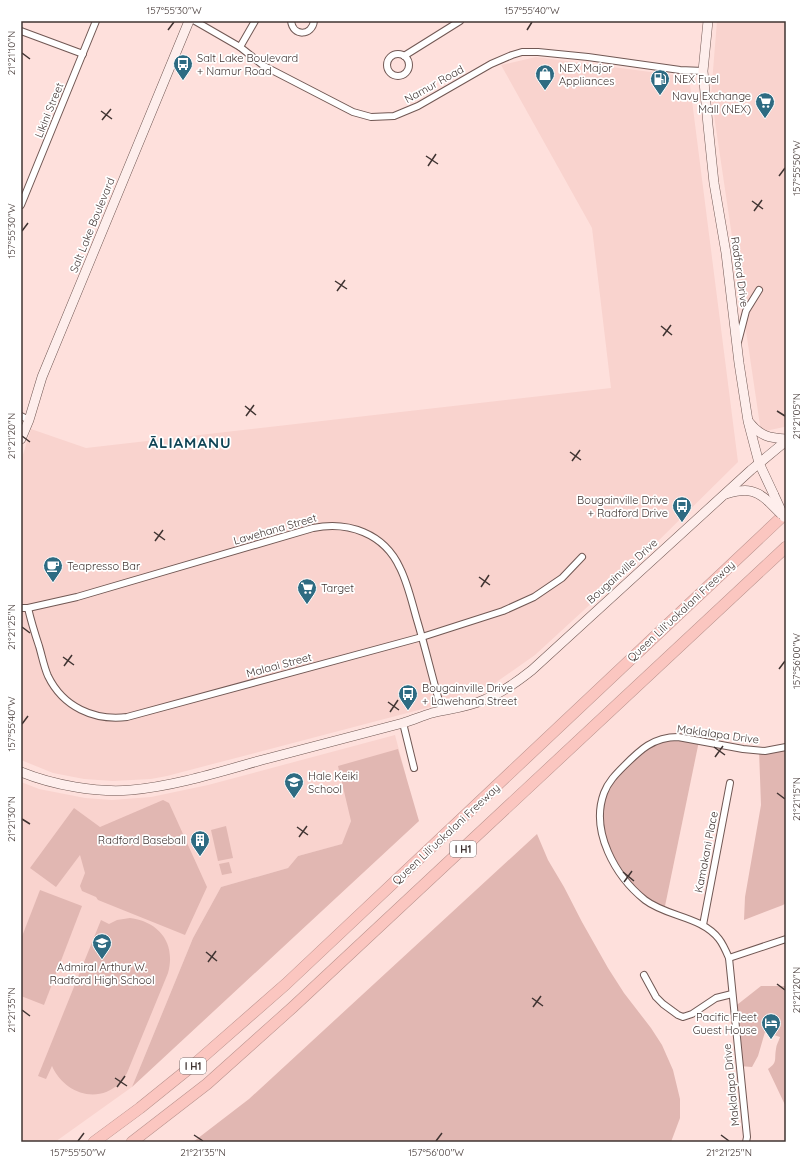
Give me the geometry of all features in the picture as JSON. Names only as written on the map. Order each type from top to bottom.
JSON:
[{"type":"highway","name":"Queen Liliʻuokalani Freeway","points":[[94,1142],[198,1062],[286,984],[785,516]]},
{"type":"highway","name":"Queen Liliʻuokalani Freeway","points":[[132,1142],[207,1084],[288,1012],[786,547]]},
{"type":"street","name":"Likini Street","points":[[21,206],[96,21]]},
{"type":"street","name":"Salt Lake Boulevard","points":[[21,439],[25,418],[189,21]]},
{"type":"street","name":"Namur Road","points":[[194,21],[240,48],[264,66],[353,112],[371,118],[394,116],[418,106],[491,64],[522,52],[538,52],[588,57],[680,70],[704,71]]},
{"type":"street","points":[[240,48],[255,21]]},
{"type":"street","points":[[291,21],[292,27],[302,33],[309,31],[312,28],[314,21]]},
{"type":"street","points":[[404,56],[460,21]]},
{"type":"street","name":"Radford Drive","points":[[708,21],[704,71],[714,183],[726,254],[748,421],[759,463],[771,498]]},
{"type":"street","points":[[21,31],[83,54]]},
{"type":"street","points":[[737,346],[746,311],[759,290]]},
{"type":"street","points":[[748,421],[754,429],[764,435],[786,440]]},
{"type":"street","name":"Bougainville Drive","points":[[21,772],[52,782],[73,786],[92,789],[130,790],[205,776],[484,700],[502,692],[532,670],[786,440]]},
{"type":"street","points":[[724,495],[741,490],[771,498],[785,516]]},
{"type":"street","name":"Lawehana Street","points":[[21,608],[28,608],[77,597],[313,528],[335,525],[352,528],[368,534],[378,540],[394,557],[400,566],[422,637],[442,711]]},
{"type":"street","name":"Malaai Street","points":[[28,608],[48,675],[63,697],[78,709],[92,715],[106,718],[127,717],[422,637],[503,611],[534,597],[562,578],[582,557]]},
{"type":"street","points":[[403,723],[414,768]]},
{"type":"street","name":"Maklalapa Drive","points":[[746,1140],[729,958],[719,939],[710,929],[664,911],[645,900],[622,875],[612,861],[606,846],[601,830],[600,815],[604,792],[609,782],[635,755],[654,741],[669,737],[678,737],[748,750],[765,750],[786,747]]},
{"type":"street","name":"Kamakani Place","points":[[703,925],[730,783]]},
{"type":"street","points":[[729,958],[786,939]]},
{"type":"street","points":[[644,975],[656,996],[663,1004],[683,1017],[692,1014],[716,998],[732,994]]},
{"type":"shaded area","points":[[717,21],[786,21],[786,426],[761,432],[711,95]]},
{"type":"shaded area","points":[[536,57],[689,77],[738,462],[645,554],[535,655],[495,683],[430,707],[151,779],[113,781],[84,779],[53,773],[21,760],[21,461],[31,429],[86,448],[611,388],[592,228],[501,65]]},
{"type":"shaded area","name":"Admiral Arthur W. Radford High School","points":[[395,735],[406,776],[351,821],[343,844],[298,856],[288,868],[221,887],[193,938],[132,1087],[55,1142],[21,1142],[21,782],[39,789],[85,798],[112,800],[151,797],[208,785]]},
{"type":"shaded area","points":[[662,739],[699,741],[664,911],[654,906],[622,875],[601,830],[604,792],[635,755]]},
{"type":"shaded area","points":[[786,747],[786,903],[744,920],[745,897],[761,805],[759,750]]},
{"type":"shaded area","points":[[398,749],[419,821],[132,1087],[193,938],[221,887],[288,868],[298,856],[342,844],[351,821],[338,766]]},
{"type":"shaded area","points":[[163,800],[169,803],[207,887],[185,935],[98,900],[96,897],[82,891],[80,886],[85,873],[80,855],[56,887],[30,868],[74,808],[100,827]]},
{"type":"shaded area","points":[[226,826],[233,858],[218,861],[211,830]]},
{"type":"shaded area","points":[[537,834],[548,860],[608,968],[624,993],[662,1045],[673,1070],[680,1099],[680,1118],[671,1142],[193,1142],[249,1099]]},
{"type":"shaded area","points":[[229,862],[232,873],[222,875],[219,864]]},
{"type":"shaded area","points":[[40,890],[82,906],[44,1005],[21,996],[21,939]]},
{"type":"shaded area","points":[[130,918],[141,920],[150,924],[163,936],[170,953],[170,962],[168,973],[127,1073],[120,1083],[111,1090],[92,1094],[82,1093],[64,1083],[52,1066],[46,1079],[38,1076],[101,920],[109,924],[117,920]]},
{"type":"shaded area","points":[[761,986],[786,986],[786,1107],[768,1069],[775,1060],[776,1048],[780,1037],[765,1032],[758,1056],[752,1067],[739,1066],[733,1008]]},
{"type":"place","name":"Salt Lake Boulevard + Namur Road","points":[[183,81]]},
{"type":"place","name":"NEX Major Appliances","points":[[545,91]]},
{"type":"place","name":"NEX Fuel","points":[[660,96]]},
{"type":"place","name":"Navy Exchange Mall (NEX)","points":[[765,119]]},
{"type":"place","name":"Bougainville Drive + Radford Drive","points":[[682,523]]},
{"type":"place","name":"Teapresso Bar","points":[[53,583]]},
{"type":"place","name":"Target","points":[[307,605]]},
{"type":"place","name":"Bougainville Drive + Lawehana Street","points":[[408,711]]},
{"type":"place","name":"Hale Keiki School","points":[[294,799]]},
{"type":"place","name":"Radford Baseball","points":[[200,857]]},
{"type":"place","name":"Admiral Arthur W. Radford High School","points":[[102,960]]},
{"type":"place","name":"Pacific Fleet Guest House","points":[[771,1040]]},
{"type":"district","name":"ĀLIAMANU","points":[[190,443]]}]
